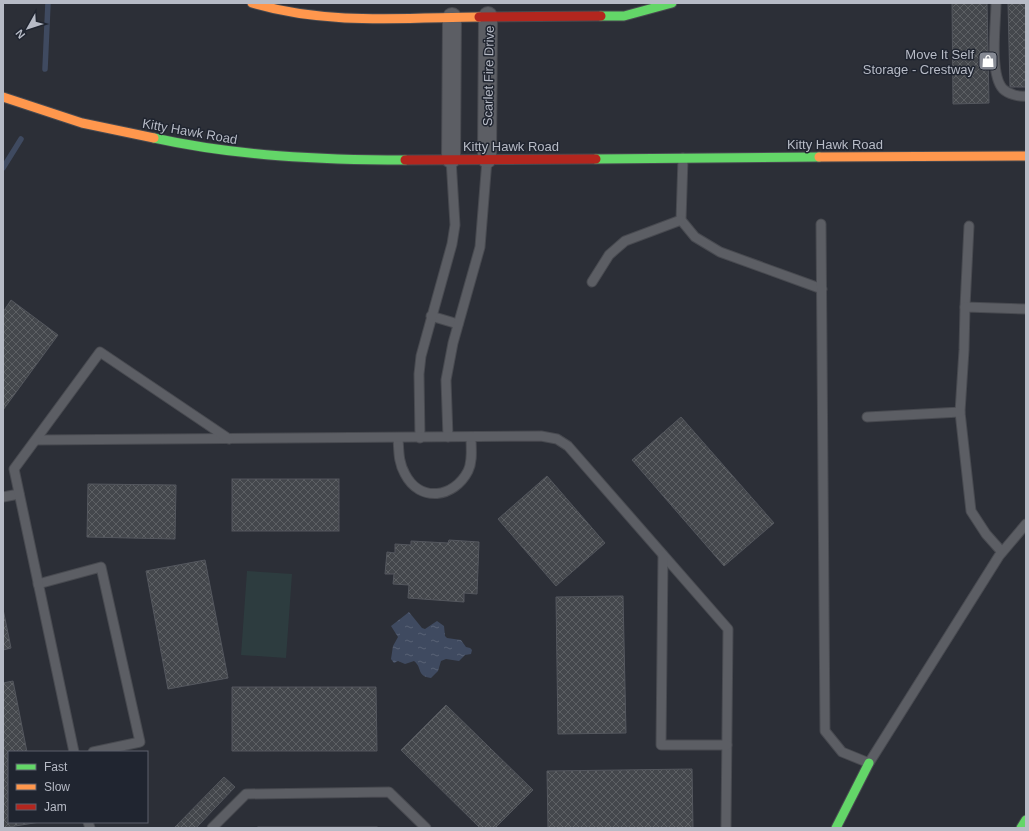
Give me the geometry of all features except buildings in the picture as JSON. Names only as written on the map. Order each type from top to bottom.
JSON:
[{"type":"main road","points":[[252,3],[278,12],[335,18],[452,17],[477,14],[624,16],[644,12],[672,3]]},
{"type":"main road","name":"Kitty Hawk Road","points":[[3,97],[82,123],[157,139],[230,151],[296,158],[487,159],[1026,156]]},
{"type":"main road","points":[[836,828],[869,763]]},
{"type":"main road","points":[[1021,828],[1026,820]]},
{"type":"street","name":"Scarlet Fire Drive","points":[[477,14],[487,159]]},
{"type":"street","points":[[451,159],[452,17]]},
{"type":"lane","points":[[996,3],[995,73],[1003,89],[1018,96],[1026,96]]},
{"type":"lane","points":[[683,158],[681,220],[695,237],[720,252],[822,289]]},
{"type":"lane","points":[[420,438],[419,374],[421,356],[453,237],[455,224],[451,159]]},
{"type":"lane","points":[[448,437],[446,380],[449,358],[480,248],[487,159]]},
{"type":"lane","points":[[592,282],[609,255],[625,241],[656,231],[681,220]]},
{"type":"lane","points":[[821,224],[825,731],[842,752],[869,763],[1002,552],[1026,524]]},
{"type":"lane","points":[[969,226],[960,412],[971,511],[986,534],[1002,552]]},
{"type":"lane","points":[[964,306],[1026,309]]},
{"type":"lane","points":[[431,316],[458,324]]},
{"type":"lane","points":[[74,751],[14,469],[37,440],[100,352],[229,439]]},
{"type":"lane","points":[[867,417],[960,412]]},
{"type":"lane","points":[[37,440],[541,436],[557,439],[568,446],[728,629],[726,828]]},
{"type":"lane","points":[[398,438],[399,460],[404,474],[411,484],[423,492],[435,494],[449,491],[460,483],[465,476],[469,469],[471,437]]},
{"type":"lane","points":[[3,497],[19,494]]},
{"type":"lane","points":[[663,555],[661,745],[727,744]]},
{"type":"lane","points":[[38,584],[101,567],[140,742],[97,751]]},
{"type":"lane","points":[[212,828],[246,794],[389,792],[426,828]]},
{"type":"shaded area","points":[[247,571],[292,574],[286,658],[241,655]]},
{"type":"water","points":[[409,612],[422,628],[425,629],[437,621],[444,626],[445,636],[447,638],[461,640],[466,647],[472,650],[471,654],[465,655],[459,661],[446,659],[441,661],[438,671],[431,678],[421,674],[417,664],[414,661],[405,664],[398,661],[394,663],[391,659],[393,646],[398,637],[391,626]]},
{"type":"waterway","points":[[45,69],[48,3]]},
{"type":"waterway","points":[[3,168],[21,139]]},
{"type":"traffic: fast","points":[[601,16],[624,16],[672,3]]},
{"type":"traffic: fast","points":[[154,138],[216,149],[279,156],[405,160]]},
{"type":"traffic: fast","points":[[596,159],[819,157]]},
{"type":"traffic: fast","points":[[836,828],[869,763]]},
{"type":"traffic: fast","points":[[1021,828],[1026,820]]},
{"type":"traffic: slow","points":[[252,3],[308,15],[364,19],[479,17]]},
{"type":"traffic: slow","points":[[3,97],[82,123],[154,138]]},
{"type":"traffic: slow","points":[[819,157],[1026,156]]},
{"type":"traffic: jam","points":[[479,17],[601,16]]},
{"type":"traffic: jam","points":[[405,160],[596,159]]},
{"type":"place","name":"Move It Self Storage - Crestway","points":[[988,61]]}]
